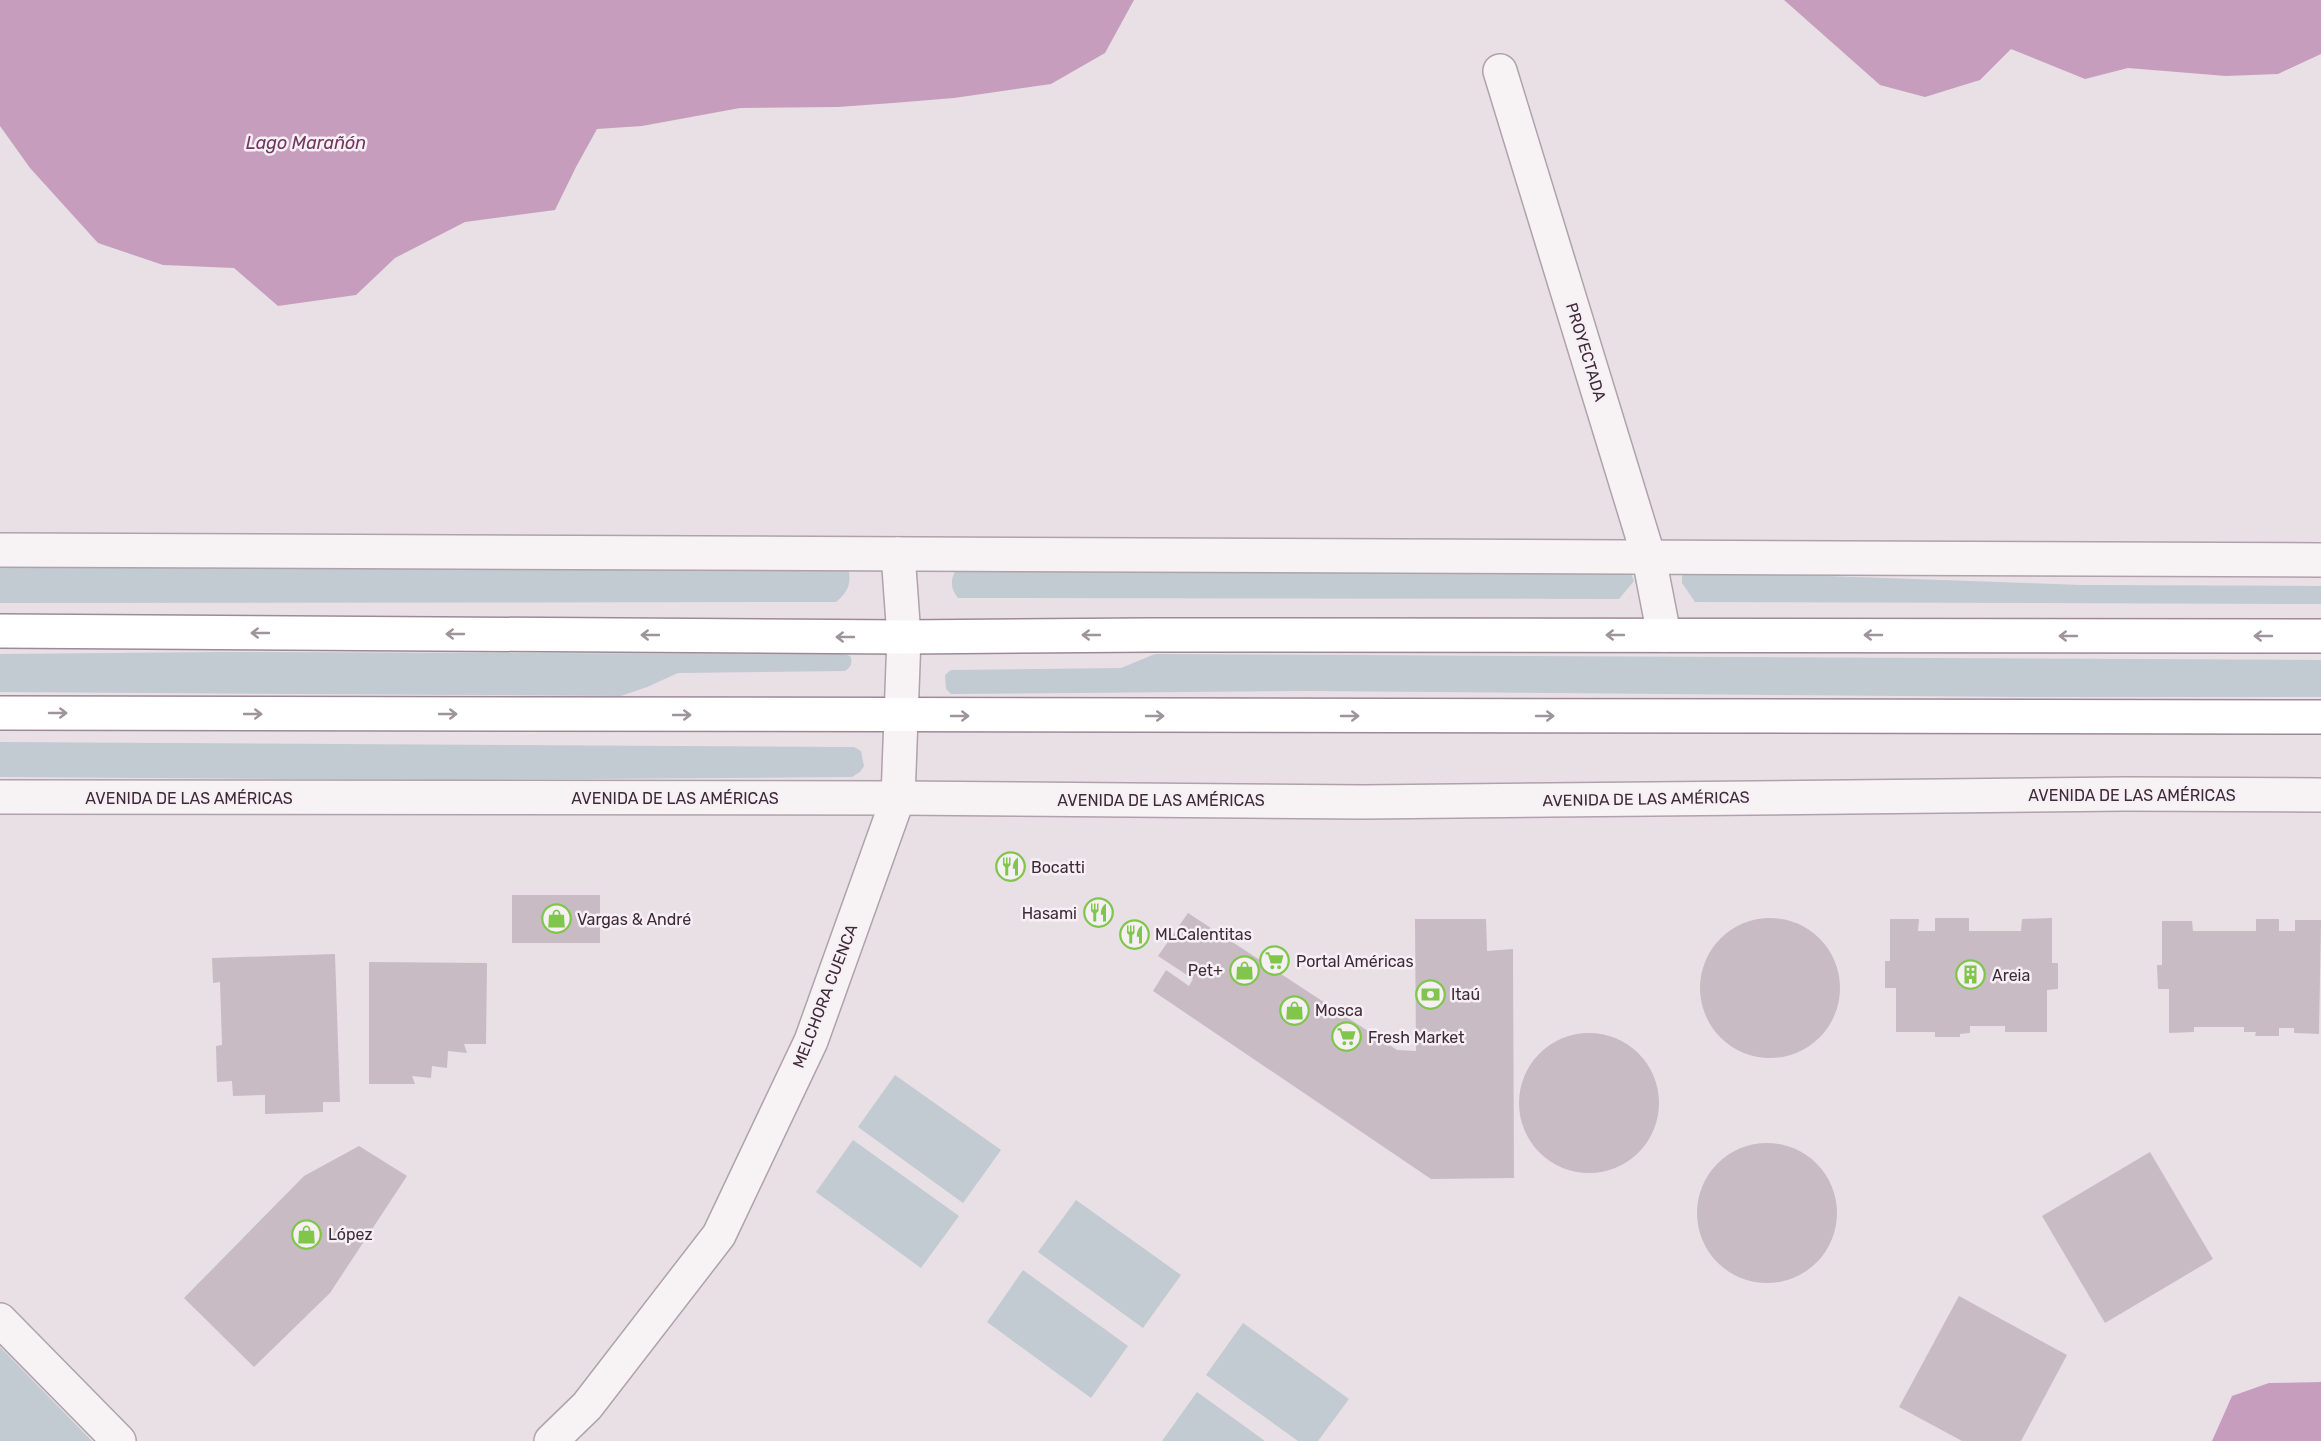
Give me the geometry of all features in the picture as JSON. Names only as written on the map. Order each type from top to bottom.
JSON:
[{"type":"highway","points":[[0,632],[904,637],[2321,636]]},
{"type":"highway","points":[[0,713],[2321,717]]},
{"type":"street","name":"PROYECTADA","points":[[1500,71],[1649,558],[1664,635]]},
{"type":"street","points":[[0,550],[2321,560]]},
{"type":"street","name":"MELCHORA CUENCA","points":[[550,1441],[587,1406],[719,1235],[811,1041],[898,798],[904,637],[898,554]]},
{"type":"street","name":"AVENIDA DE LAS AMÉRICAS","points":[[0,797],[137,799],[898,798],[1364,802],[2125,794],[2321,795]]},
{"type":"street","points":[[0,1320],[119,1441]]},
{"type":"shaded area","points":[[0,563],[848,568],[850,578],[844,595],[836,602],[0,603]]},
{"type":"shaded area","points":[[957,568],[1630,571],[1634,581],[1619,599],[958,598],[953,591],[952,583]]},
{"type":"shaded area","points":[[1682,571],[2082,585],[2321,586],[2321,604],[1695,602],[1682,583]]},
{"type":"shaded area","points":[[221,652],[846,654],[851,657],[851,662],[850,667],[845,671],[678,673],[621,696],[0,692],[0,654]]},
{"type":"shaded area","points":[[1155,654],[2321,660],[2321,697],[1309,691],[951,694],[946,689],[945,675],[951,670],[1121,668]]},
{"type":"shaded area","points":[[0,742],[854,747],[861,751],[864,766],[852,777],[444,780],[0,777]]},
{"type":"shaded area","points":[[895,1075],[1001,1150],[963,1203],[858,1127]]},
{"type":"shaded area","points":[[853,1140],[959,1216],[921,1268],[816,1192]]},
{"type":"shaded area","points":[[1076,1200],[1181,1275],[1143,1328],[1038,1252]]},
{"type":"shaded area","points":[[1023,1270],[1128,1346],[1091,1398],[987,1322]]},
{"type":"shaded area","points":[[1243,1323],[1349,1399],[1318,1441],[1298,1441],[1206,1375]]},
{"type":"shaded area","points":[[0,1347],[5,1352],[92,1441],[0,1441]]},
{"type":"shaded area","points":[[1197,1392],[1265,1441],[1162,1441]]},
{"type":"water","name":"Lago Marañón","points":[[0,0],[1134,0],[1105,53],[1051,84],[954,98],[893,103],[838,107],[740,108],[642,126],[597,129],[555,210],[465,222],[395,258],[356,295],[278,306],[234,268],[163,265],[98,243],[30,168],[0,126]]},
{"type":"water","points":[[1784,0],[2321,0],[2321,54],[2278,74],[2226,76],[2128,68],[2085,79],[2011,49],[1980,80],[1925,97],[1880,85]]},
{"type":"water","points":[[2321,1382],[2321,1441],[2212,1441],[2232,1396],[2269,1383]]},
{"type":"building","name":"Vargas & André","points":[[512,895],[600,895],[600,943],[512,943]]},
{"type":"building","points":[[1188,913],[1397,1050],[1416,1051],[1415,919],[1486,919],[1487,951],[1513,949],[1514,1178],[1431,1179],[1153,991],[1166,970],[1189,986],[1193,979],[1158,956]]},
{"type":"building","points":[[1770,918],[1797,923],[1820,938],[1835,961],[1840,988],[1835,1015],[1820,1038],[1797,1053],[1770,1058],[1743,1053],[1720,1038],[1705,1015],[1700,988],[1705,961],[1720,938],[1743,923]]},
{"type":"building","name":"Areia","points":[[1935,918],[1969,918],[1969,931],[2021,931],[2022,919],[2052,918],[2052,963],[2058,963],[2058,989],[2047,990],[2047,1032],[2005,1032],[2005,1026],[1970,1026],[1970,1033],[1960,1034],[1960,1037],[1935,1037],[1935,1032],[1896,1032],[1896,988],[1885,988],[1885,961],[1890,961],[1890,919],[1919,919],[1918,931],[1935,931]]},
{"type":"building","points":[[2256,919],[2279,919],[2279,931],[2295,931],[2295,920],[2321,920],[2319,1034],[2294,1033],[2294,1028],[2279,1028],[2279,1036],[2255,1036],[2256,1032],[2244,1032],[2244,1027],[2194,1027],[2194,1032],[2169,1033],[2169,989],[2158,989],[2157,965],[2162,965],[2162,921],[2192,921],[2193,931],[2256,931]]},
{"type":"building","points":[[335,954],[340,1102],[323,1102],[323,1112],[265,1114],[265,1095],[233,1096],[232,1081],[217,1082],[216,1046],[222,1045],[220,982],[213,983],[212,958]]},
{"type":"building","points":[[369,962],[487,963],[486,1044],[464,1044],[467,1053],[448,1051],[447,1068],[432,1066],[431,1078],[412,1076],[415,1084],[369,1084]]},
{"type":"building","points":[[1589,1033],[1616,1038],[1639,1053],[1654,1076],[1659,1103],[1654,1130],[1639,1153],[1616,1168],[1589,1173],[1562,1168],[1539,1153],[1524,1130],[1519,1103],[1524,1076],[1539,1053],[1562,1038]]},
{"type":"building","points":[[1767,1143],[1794,1148],[1817,1163],[1832,1186],[1837,1213],[1832,1240],[1817,1263],[1794,1278],[1767,1283],[1740,1278],[1717,1263],[1702,1240],[1697,1213],[1702,1186],[1717,1163],[1740,1148]]},
{"type":"building","name":"López","points":[[359,1146],[407,1176],[330,1293],[254,1367],[184,1298],[304,1176]]},
{"type":"building","points":[[2150,1152],[2213,1259],[2105,1323],[2042,1216]]},
{"type":"building","points":[[1959,1296],[2067,1355],[2021,1441],[1962,1441],[1899,1407]]},
{"type":"place","name":"Bocatti","points":[[1010,867]]},
{"type":"place","name":"Hasami","points":[[1098,913]]},
{"type":"place","name":"Vargas & André","points":[[556,919]]},
{"type":"place","name":"MLCalentitas","points":[[1134,934]]},
{"type":"place","name":"Portal Américas","points":[[1275,961]]},
{"type":"place","name":"Pet+","points":[[1244,970]]},
{"type":"place","name":"Areia","points":[[1971,975]]},
{"type":"place","name":"Itaú","points":[[1430,994]]},
{"type":"place","name":"Mosca","points":[[1294,1010]]},
{"type":"place","name":"Fresh Market","points":[[1347,1037]]},
{"type":"place","name":"López","points":[[307,1234]]}]
